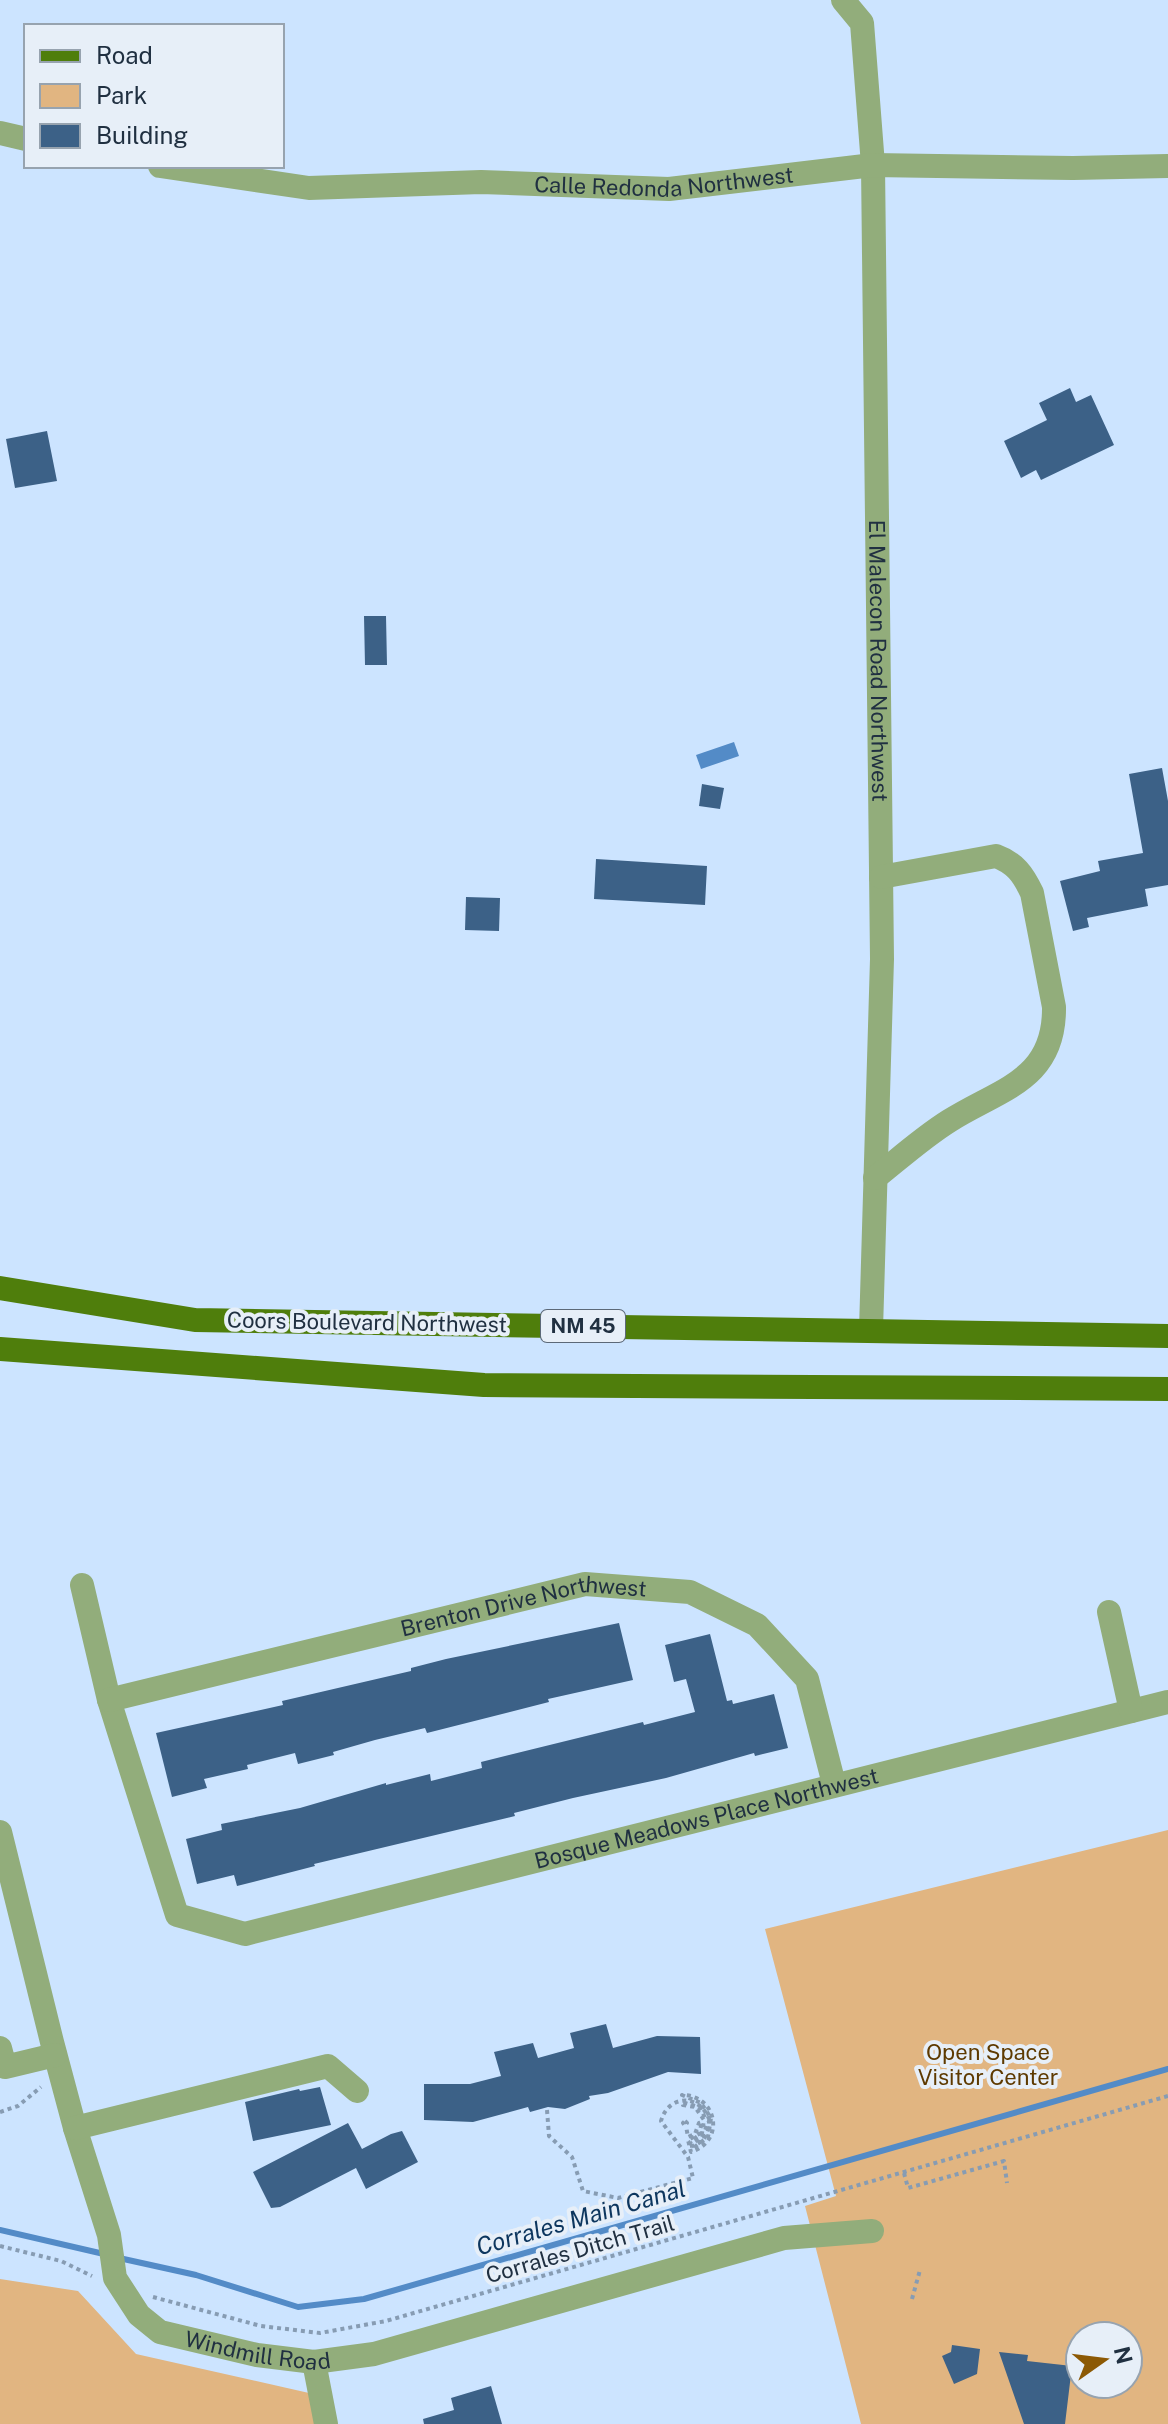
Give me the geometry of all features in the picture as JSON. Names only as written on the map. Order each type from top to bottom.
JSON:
[{"type":"main road","name":"Coors Boulevard Northwest","points":[[0,1288],[195,1320],[1168,1336]]},
{"type":"main road","points":[[0,1349],[484,1385],[1168,1389]]},
{"type":"street","name":"El Malecon Road Northwest","points":[[843,0],[862,23],[873,165],[882,959],[871,1330]]},
{"type":"street","points":[[0,133],[24,139]]},
{"type":"street","name":"Calle Redonda Northwest","points":[[174,168],[309,188],[481,182],[669,189],[873,165],[1168,166]]},
{"type":"street","points":[[875,1178],[937,1128],[1026,1078],[1044,1054],[1054,1024],[1054,1007],[1032,893],[1024,876],[1010,861],[996,856],[881,877]]},
{"type":"street","name":"Brenton Drive Northwest","points":[[109,1700],[585,1584],[690,1592],[757,1625],[807,1679],[834,1784]]},
{"type":"street","points":[[82,1585],[109,1700]]},
{"type":"street","points":[[1109,1612],[1131,1711]]},
{"type":"street","name":"Bosque Meadows Place Northwest","points":[[109,1700],[177,1915],[245,1934],[1168,1702]]},
{"type":"street","points":[[0,1832],[58,2066],[109,2235],[119,2284]]},
{"type":"street","points":[[2,2061],[58,2066]]},
{"type":"street","points":[[75,2128],[328,2066],[357,2091]]},
{"type":"street","name":"Windmill Road","points":[[119,2284],[139,2315],[160,2332],[257,2355],[314,2362],[374,2354],[784,2238],[805,2239],[872,2231]]},
{"type":"street","points":[[314,2362],[326,2424]]},
{"type":"path","points":[[0,2112],[18,2106],[44,2085],[58,2066]]},
{"type":"path","points":[[547,2110],[549,2136],[572,2157],[583,2191],[618,2198],[693,2178],[688,2157],[661,2121],[666,2108],[672,2103],[686,2100],[697,2102],[709,2119],[699,2107],[682,2102],[683,2105],[695,2107],[704,2120],[702,2133],[691,2144],[702,2137],[709,2121],[706,2135],[692,2149],[703,2144],[710,2130],[711,2118],[701,2103],[682,2095],[690,2095],[708,2106],[714,2121],[713,2129],[707,2142],[691,2152],[688,2140],[699,2134],[702,2122],[695,2134],[688,2137],[686,2126]]},
{"type":"path","name":"Corrales Ditch Trail","points":[[0,2246],[61,2261],[119,2284],[261,2326],[320,2333],[386,2321],[1168,2096]]},
{"type":"path","points":[[904,2173],[908,2188],[1004,2161],[1007,2183]]},
{"type":"path","points":[[912,2299],[920,2270]]},
{"type":"green space","name":"Open Space Visitor Center","points":[[1168,1830],[1168,2424],[861,2424],[805,2206],[836,2196],[765,1929]]},
{"type":"green space","points":[[0,2279],[78,2291],[136,2354],[309,2393],[319,2424],[0,2424]]},
{"type":"water","points":[[734,742],[739,756],[701,769],[696,755]]},
{"type":"building","points":[[1070,388],[1076,402],[1091,395],[1114,445],[1041,480],[1036,470],[1021,478],[1004,441],[1047,420],[1039,403]]},
{"type":"building","points":[[47,431],[57,481],[15,488],[6,439]]},
{"type":"building","points":[[364,616],[386,616],[387,665],[365,665]]},
{"type":"building","points":[[1162,768],[1168,801],[1168,885],[1145,889],[1148,906],[1087,918],[1089,927],[1073,931],[1060,881],[1100,871],[1098,861],[1143,853],[1129,774]]},
{"type":"building","points":[[702,784],[724,788],[720,809],[699,806]]},
{"type":"building","points":[[596,859],[707,866],[705,905],[594,899]]},
{"type":"building","points":[[466,897],[500,898],[499,931],[465,930]]},
{"type":"building","points":[[619,1623],[633,1680],[548,1699],[549,1702],[427,1733],[425,1728],[375,1740],[298,1764],[295,1753],[247,1765],[248,1769],[204,1779],[207,1788],[172,1797],[156,1733],[283,1705],[282,1701],[411,1671],[411,1668],[446,1659]]},
{"type":"building","points":[[710,1634],[727,1701],[732,1700],[733,1704],[774,1694],[788,1748],[755,1756],[754,1753],[666,1778],[573,1798],[514,1813],[515,1816],[314,1864],[237,1886],[234,1875],[197,1884],[186,1839],[222,1830],[221,1824],[300,1808],[386,1783],[430,1774],[431,1781],[482,1768],[481,1762],[695,1712],[686,1679],[674,1682],[665,1645]]},
{"type":"building","points":[[606,2024],[613,2048],[657,2036],[700,2037],[701,2074],[668,2072],[608,2093],[589,2096],[590,2099],[565,2109],[548,2107],[530,2112],[528,2107],[473,2122],[424,2120],[424,2084],[470,2084],[501,2076],[494,2052],[533,2043],[538,2058],[574,2048],[570,2033]]},
{"type":"building","points":[[320,2087],[331,2125],[253,2141],[245,2102]]},
{"type":"building","points":[[348,2123],[362,2149],[402,2131],[418,2162],[366,2189],[356,2168],[280,2207],[271,2208],[253,2172]]},
{"type":"building","points":[[952,2345],[980,2349],[977,2374],[954,2384],[942,2356],[951,2352]]},
{"type":"building","points":[[999,2352],[1028,2355],[1027,2361],[1064,2365],[1064,2400],[1068,2400],[1065,2424],[1024,2424]]},
{"type":"building","points":[[491,2386],[502,2424],[424,2424],[423,2419],[454,2410],[451,2398]]},
{"type":"waterway","name":"Corrales Main Canal","points":[[119,2258],[196,2275],[298,2307],[364,2299],[1168,2069]]},
{"type":"waterway","name":"Corrales Main Canal","points":[[0,2230],[104,2254]]}]
